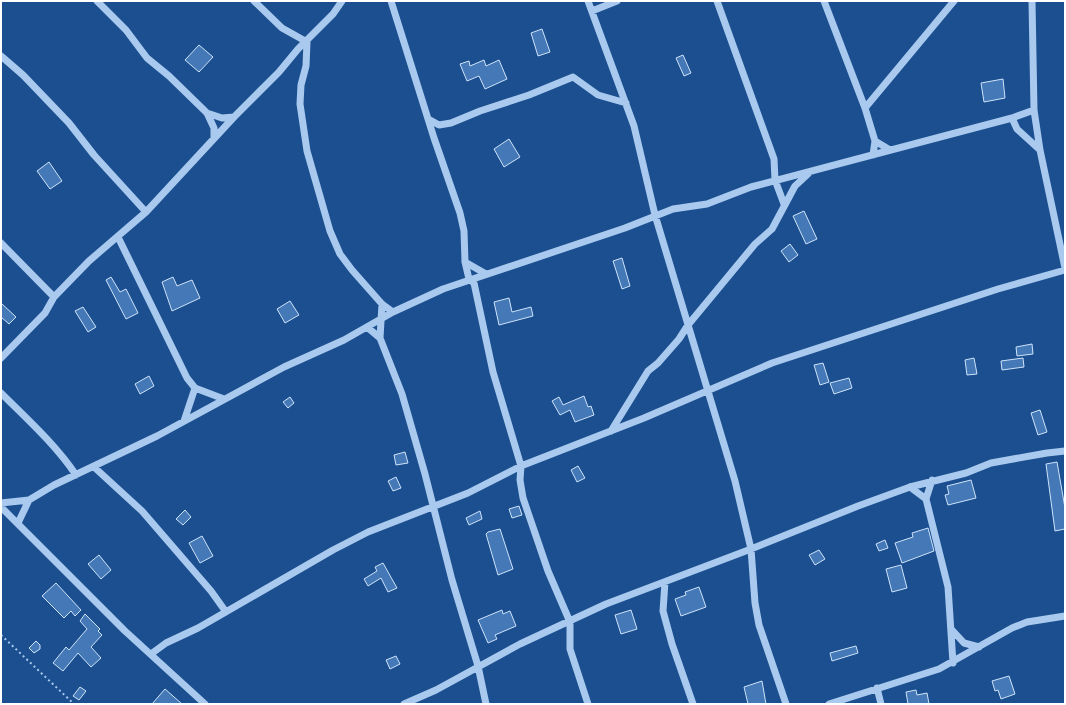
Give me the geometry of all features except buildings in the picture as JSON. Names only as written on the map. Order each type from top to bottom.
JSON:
[{"type":"street","points":[[97,1],[126,30],[146,58],[169,76],[207,113],[214,128],[214,138]]},
{"type":"street","points":[[254,1],[282,28],[307,42]]},
{"type":"street","points":[[1,358],[45,313],[54,297],[89,261],[118,238],[146,212],[214,138],[279,72],[298,49],[307,42],[333,14],[342,1]]},
{"type":"street","points":[[391,1],[460,213],[464,231],[465,262],[469,279],[474,283],[493,372],[521,466],[520,480],[523,498],[548,571],[570,622],[570,650],[588,704]]},
{"type":"street","points":[[588,1],[634,126],[655,215],[735,481],[751,549],[755,603],[759,625],[786,704]]},
{"type":"street","points":[[592,11],[617,1]]},
{"type":"street","points":[[717,1],[774,159],[775,180],[784,204]]},
{"type":"street","points":[[824,1],[865,108],[875,141],[873,155]]},
{"type":"street","points":[[865,108],[954,1]]},
{"type":"street","points":[[151,654],[166,643],[226,612],[333,550],[368,532],[434,508],[521,466],[611,431],[772,363],[805,351],[1065,269],[1040,150],[1034,110],[1032,1]]},
{"type":"street","points":[[307,42],[306,66],[301,85],[300,104],[307,151],[330,231],[340,254],[382,304],[393,312]]},
{"type":"street","points":[[1,56],[23,75],[69,123],[94,155],[146,212]]},
{"type":"street","points":[[430,120],[439,125],[451,123],[480,111],[529,95],[573,76],[598,94],[626,103]]},
{"type":"street","points":[[1,503],[29,500],[54,485],[94,467],[284,368],[367,328],[393,312],[469,279],[625,228],[673,209],[707,204],[751,187],[775,180],[1012,118],[1034,110]]},
{"type":"street","points":[[207,113],[222,118],[234,117]]},
{"type":"street","points":[[1012,118],[1020,132],[1040,150]]},
{"type":"street","points":[[875,141],[890,150]]},
{"type":"street","points":[[611,431],[648,371],[663,357],[755,244],[772,229],[781,214],[784,204],[797,183],[812,171]]},
{"type":"street","points":[[118,238],[187,378],[195,388],[224,400]]},
{"type":"street","points":[[1,243],[54,297]]},
{"type":"street","points":[[465,262],[486,274]]},
{"type":"street","points":[[382,304],[380,338],[402,394],[434,508],[452,580],[478,666],[486,704]]},
{"type":"street","points":[[367,328],[380,338]]},
{"type":"street","points":[[184,421],[195,388]]},
{"type":"street","points":[[1,393],[39,430],[76,475]]},
{"type":"street","points":[[404,704],[436,690],[478,666],[606,604],[751,549],[858,506],[932,480],[966,473],[998,462],[1065,451]]},
{"type":"street","points":[[94,467],[142,510],[207,585],[226,612]]},
{"type":"street","points":[[932,480],[926,499],[948,587],[953,662]]},
{"type":"street","points":[[910,487],[926,499]]},
{"type":"street","points":[[18,524],[29,500]]},
{"type":"street","points":[[1,507],[97,605],[205,704]]},
{"type":"street","points":[[665,582],[663,611],[672,644],[692,704]]},
{"type":"street","points":[[830,704],[939,669],[1012,628],[1027,622],[1065,616]]},
{"type":"street","points":[[952,630],[964,643],[979,647]]},
{"type":"street","points":[[877,688],[881,704]]},
{"type":"path","points":[[1,635],[74,704]]}]
